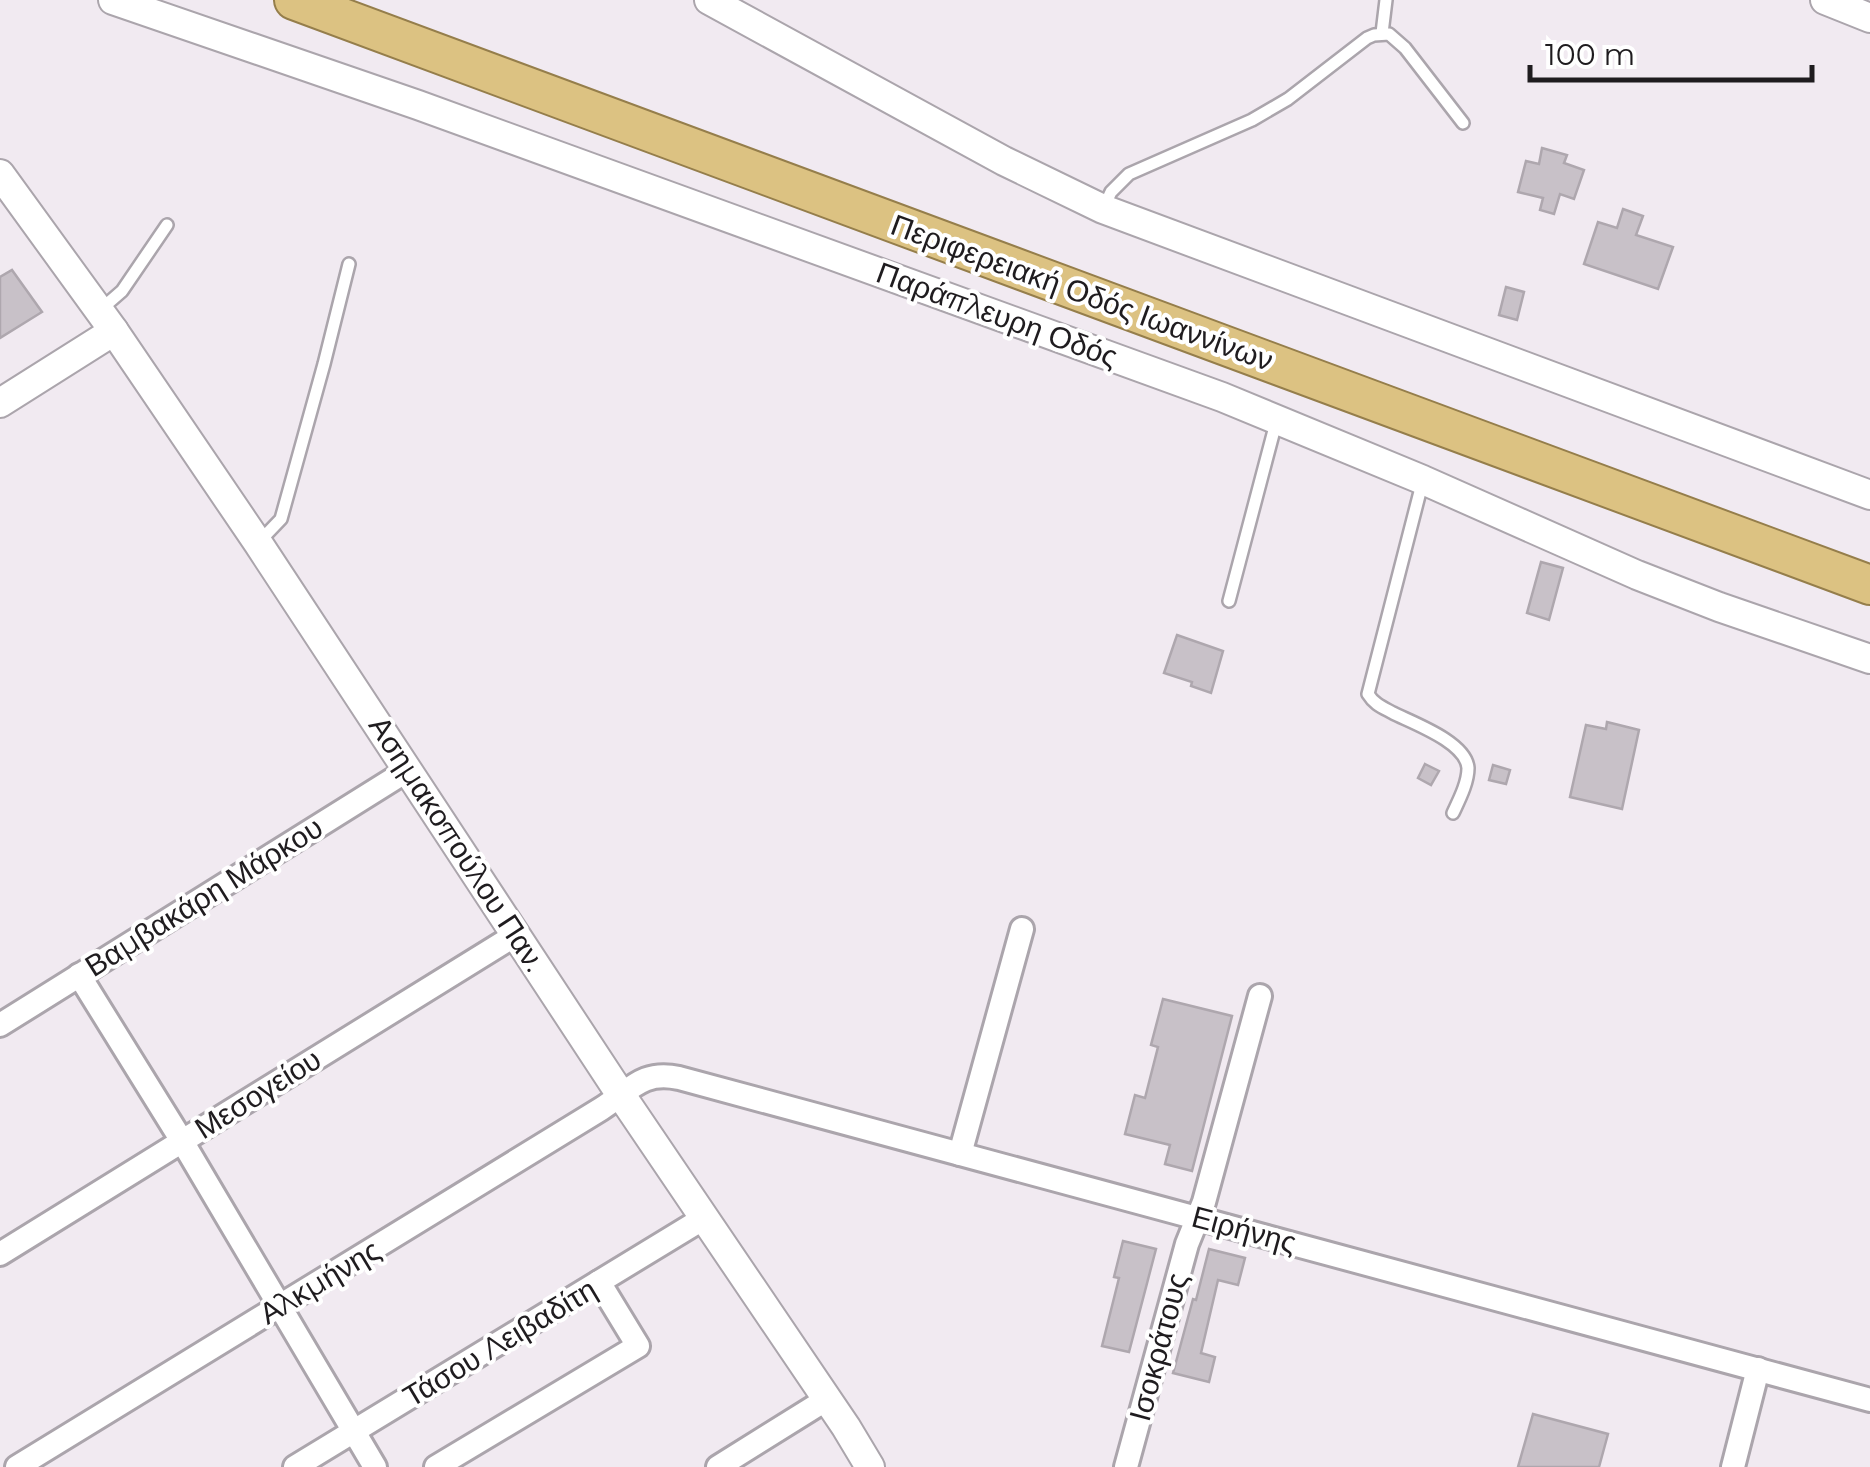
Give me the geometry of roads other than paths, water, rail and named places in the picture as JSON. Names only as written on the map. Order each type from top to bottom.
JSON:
[{"type":"highway","name":"Περιφερειακή Οδός Ιωαννίνων","points":[[294,0],[1870,585]]},
{"type":"street","name":"Παράπλευρη Οδός","points":[[113,0],[418,105],[1174,379],[1423,480],[1637,575],[1870,659]]},
{"type":"street","points":[[709,0],[1004,161],[1103,209],[1870,495]]},
{"type":"street","points":[[1825,0],[1870,18]]},
{"type":"street","name":"Ασημακοπούλου Παν.","points":[[0,174],[107,321],[258,543],[870,1467]]},
{"type":"street","points":[[0,403],[107,321]]},
{"type":"street","name":"Βαμβακάρη Μάρκου","points":[[0,1025],[408,770]]},
{"type":"street","points":[[960,1154],[1022,929]]},
{"type":"street","name":"Μεσογείου","points":[[0,1254],[517,934]]},
{"type":"street","points":[[79,976],[375,1467]]},
{"type":"street","name":"Ισοκράτους","points":[[1126,1467],[1260,996]]},
{"type":"street","name":"Ειρήνης","points":[[622,1095],[649,1077],[666,1075],[1870,1400]]},
{"type":"street","name":"Αλκμήνης","points":[[17,1467],[622,1095]]},
{"type":"street","name":"Τάσου Λειβαδίτη","points":[[295,1467],[704,1218]]},
{"type":"street","points":[[436,1467],[638,1346],[600,1282]]},
{"type":"street","points":[[1732,1467],[1758,1370]]},
{"type":"street","points":[[718,1467],[826,1399]]},
{"type":"lane","points":[[1382,33],[1386,0]]},
{"type":"lane","points":[[1103,209],[1111,192],[1129,174],[1263,115],[1374,34],[1389,34],[1405,48],[1463,123]]},
{"type":"lane","points":[[107,321],[122,291],[167,225]]},
{"type":"lane","points":[[258,543],[281,518],[349,264]]},
{"type":"lane","points":[[1229,601],[1277,419]]},
{"type":"lane","points":[[1423,480],[1368,694],[1377,705],[1461,751],[1468,770],[1453,813]]}]
